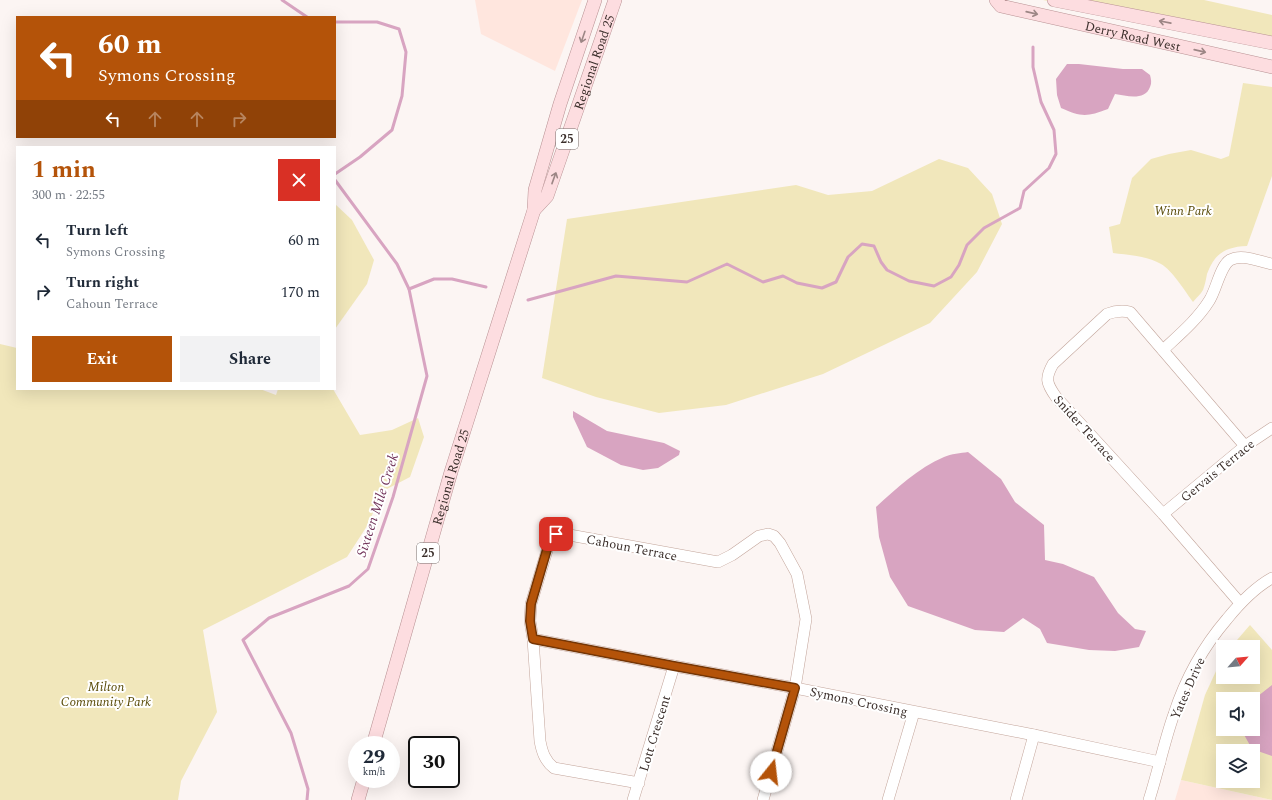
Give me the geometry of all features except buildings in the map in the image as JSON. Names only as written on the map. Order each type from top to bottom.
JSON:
[{"type":"main road","name":"Regional Road 25","points":[[377,736],[451,472],[534,210],[535,190],[560,104],[595,0]]},
{"type":"main road","name":"Regional Road 25","points":[[534,210],[547,196],[615,0]]},
{"type":"main road","name":"Derry Road West","points":[[996,0],[1001,6],[1272,67]]},
{"type":"main road","name":"Derry Road West","points":[[1054,0],[1272,42]]},
{"type":"main road","points":[[358,800],[361,788]]},
{"type":"street","points":[[1163,350],[1196,318],[1210,300],[1221,273],[1230,260],[1247,258],[1272,264]]},
{"type":"street","name":"Snider Terrace","points":[[1240,603],[1163,514],[1050,389],[1047,381],[1048,373],[1053,364],[1107,314],[1124,310],[1130,312],[1245,446]]},
{"type":"street","name":"Gervais Terrace","points":[[1163,514],[1245,446],[1272,428]]},
{"type":"street","name":"Cahoun Terrace","points":[[639,783],[554,768],[550,765],[542,751],[533,639],[530,621],[531,604],[551,537],[560,533],[718,562],[732,555],[759,536],[768,534],[774,536],[780,543],[797,574],[806,619],[795,688]]},
{"type":"street","name":"Yates Drive","points":[[1149,800],[1174,715],[1186,682],[1213,634],[1240,603],[1272,578]]},
{"type":"street","name":"Symons Crossing","points":[[533,639],[795,688],[1034,735],[1160,762]]},
{"type":"street","name":"Lott Crescent","points":[[633,800],[674,666]]},
{"type":"street","points":[[763,800],[795,688]]},
{"type":"street","points":[[888,800],[914,712]]},
{"type":"street","points":[[1016,800],[1034,735]]},
{"type":"shaded area","points":[[475,0],[582,0],[555,71],[481,34]]},
{"type":"shaded area","points":[[1067,64],[1123,69],[1142,69],[1150,75],[1151,86],[1148,91],[1140,96],[1115,94],[1108,109],[1101,112],[1089,115],[1074,113],[1061,108],[1057,95],[1056,79]]},
{"type":"shaded area","points":[[573,411],[607,431],[664,443],[680,451],[679,455],[658,468],[643,470],[621,465],[587,447],[573,417]]},
{"type":"shaded area","points":[[968,452],[1001,479],[1015,502],[1044,525],[1045,560],[1063,564],[1094,577],[1118,613],[1135,629],[1146,631],[1139,647],[1115,651],[1089,650],[1047,643],[1040,629],[1023,618],[1004,632],[975,630],[908,606],[890,577],[879,537],[876,507],[908,479],[925,467],[947,456]]},
{"type":"shaded area","points":[[1272,685],[1272,756],[1260,752],[1260,744],[1249,744],[1245,736],[1260,736],[1260,694]]},
{"type":"shaded area","points":[[1181,780],[1272,800],[1175,800]]},
{"type":"green space","points":[[1043,0],[1204,0],[1272,15],[1272,47]]},
{"type":"green space","name":"Winn Park","points":[[1243,83],[1272,87],[1272,176],[1247,246],[1227,250],[1217,256],[1207,274],[1203,290],[1193,302],[1174,276],[1161,264],[1156,261],[1131,255],[1113,253],[1109,227],[1120,224],[1132,178],[1151,159],[1191,150],[1221,159],[1229,156]]},
{"type":"green space","points":[[939,159],[968,168],[992,194],[1002,224],[977,272],[930,323],[823,374],[726,405],[659,413],[596,397],[542,378],[567,219],[796,185],[828,195],[872,191]]},
{"type":"green space","points":[[336,205],[352,220],[374,260],[367,284],[336,328]]},
{"type":"green space","name":"Milton Community Park","points":[[0,344],[16,348],[16,390],[263,390],[276,395],[278,390],[334,390],[360,435],[392,430],[418,418],[424,437],[410,477],[383,491],[367,526],[347,557],[203,630],[217,712],[181,781],[178,800],[0,800]]},
{"type":"green space","points":[[1250,625],[1272,650],[1272,800],[1217,788],[1260,788],[1260,744],[1216,744],[1216,788],[1181,780],[1205,695],[1216,671],[1216,684],[1260,684],[1260,640],[1237,640]]},
{"type":"waterway","name":"Sixteen Mile Creek","points":[[282,0],[306,16]]},
{"type":"waterway","name":"Sixteen Mile Creek","points":[[336,22],[377,22],[399,29],[406,52],[402,96],[392,130],[360,157],[336,173]]},
{"type":"waterway","points":[[528,300],[616,276],[687,282],[727,264],[763,282],[783,276],[797,283],[822,288],[836,282],[848,257],[862,244],[874,246],[881,262],[887,270],[909,281],[934,286],[951,277],[959,265],[967,245],[984,228],[1020,208],[1024,191],[1049,168],[1056,154],[1054,130],[1041,102],[1033,67],[1033,47]]},
{"type":"waterway","name":"Sixteen Mile Creek","points":[[307,800],[308,789],[291,733],[243,640],[269,618],[349,586],[368,569],[393,497],[427,376],[409,289],[397,264],[336,181]]},
{"type":"waterway","points":[[409,289],[434,279],[452,279],[486,287]]},
{"type":"route","points":[[556,534],[551,537],[531,604],[530,621],[533,639],[795,688],[771,772]]}]
